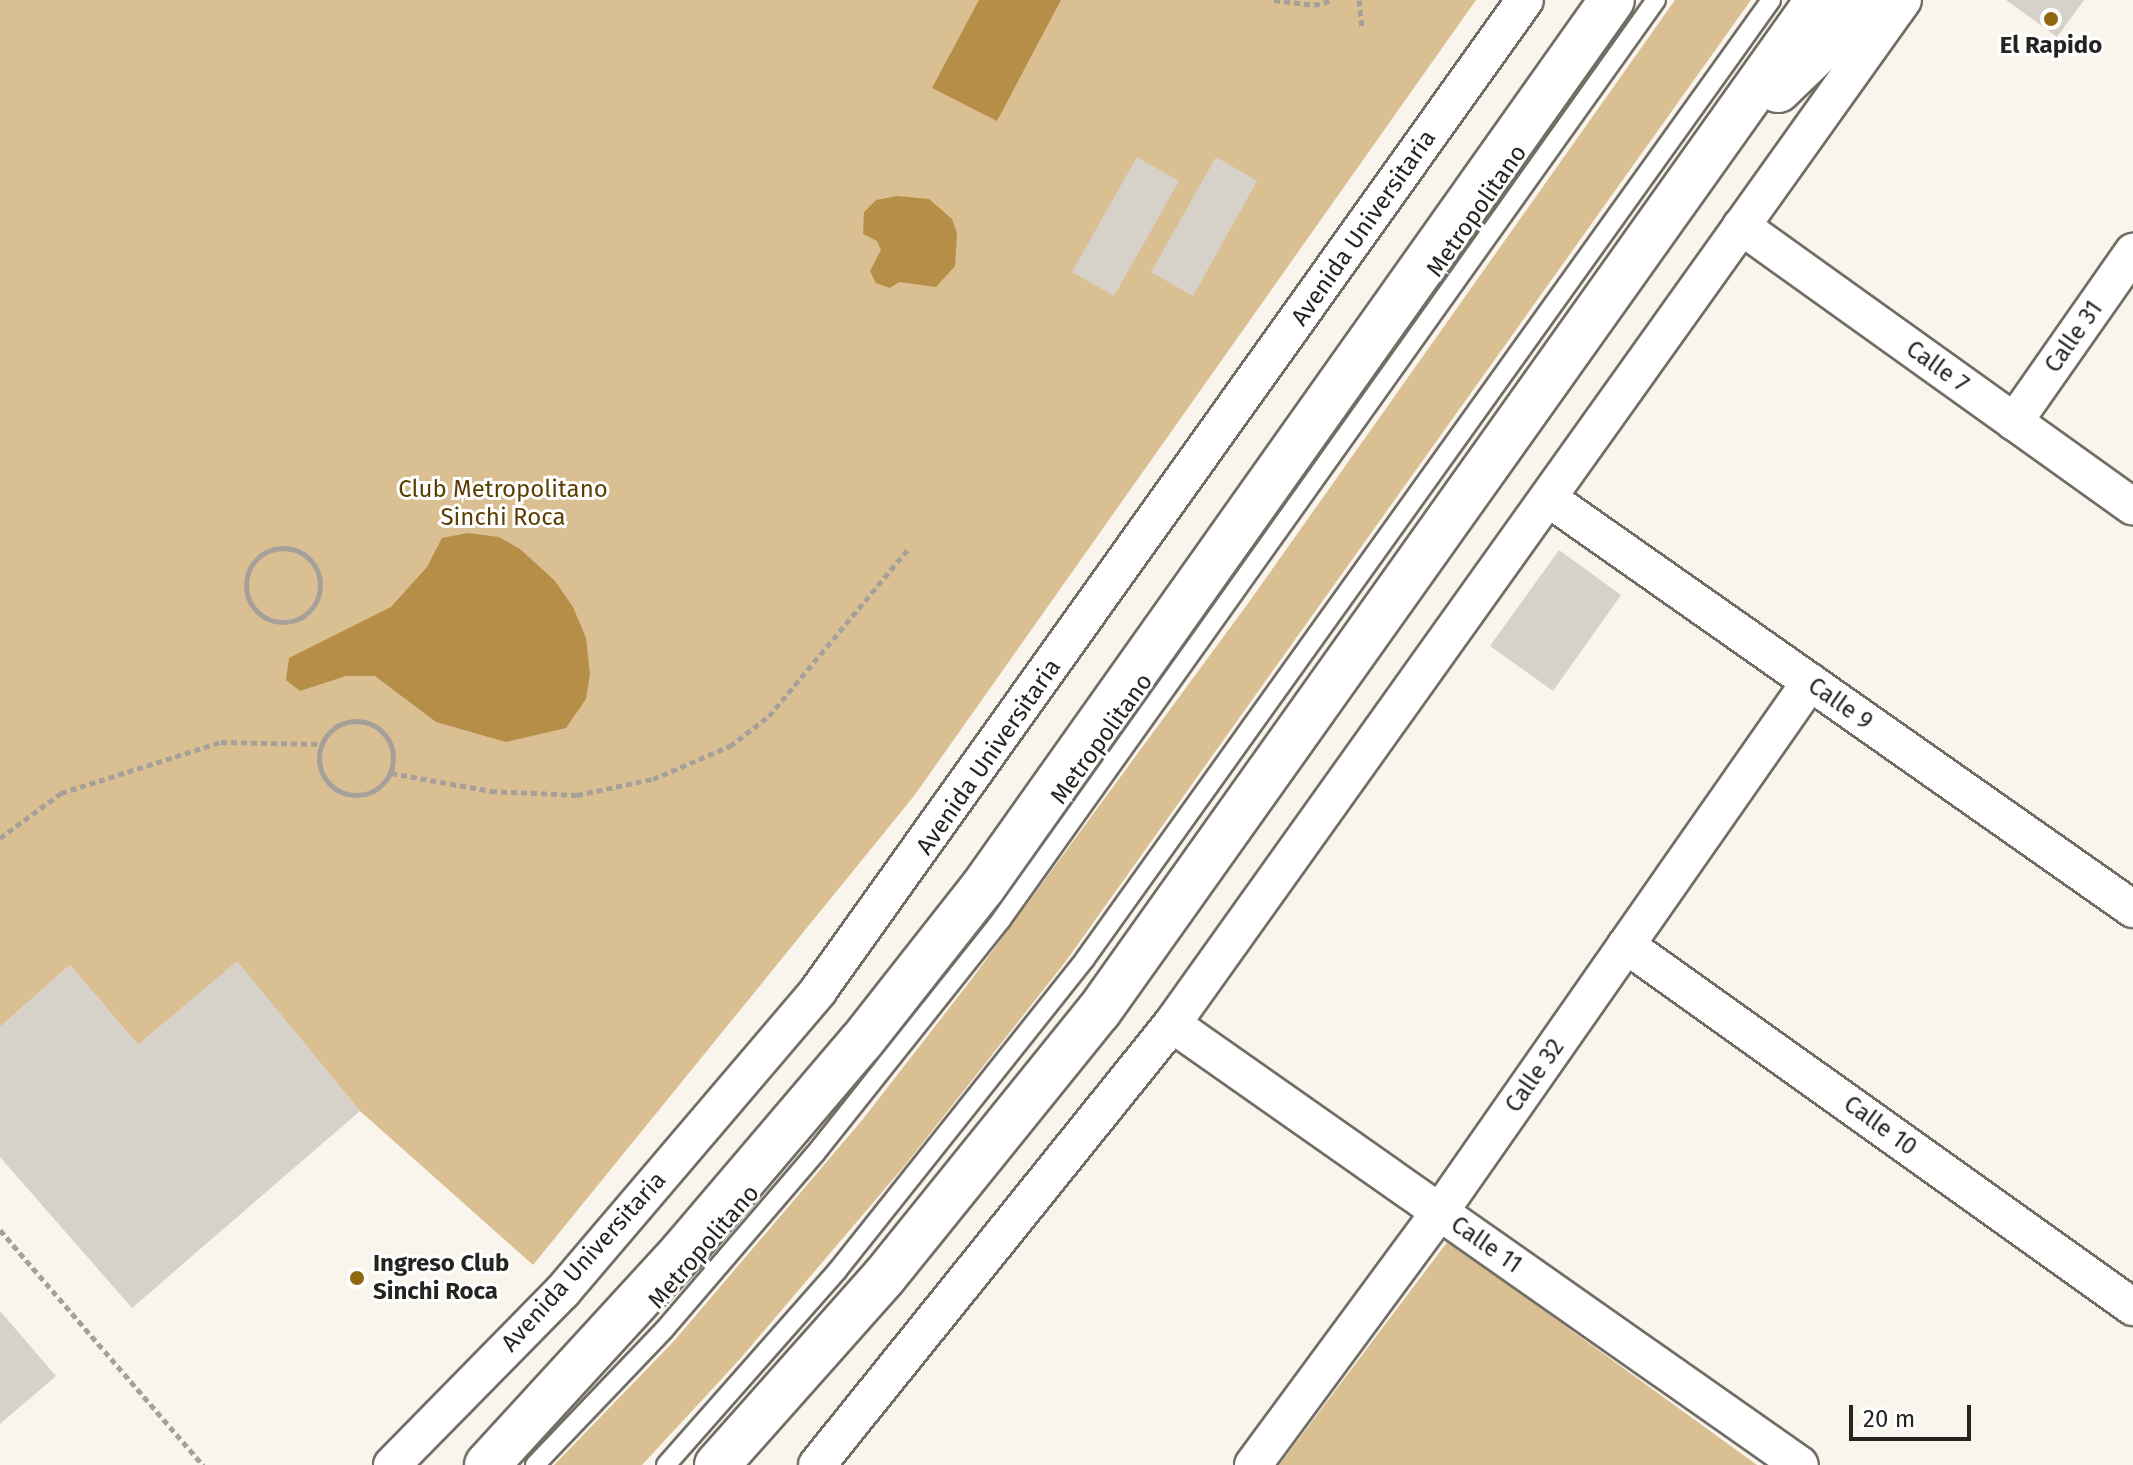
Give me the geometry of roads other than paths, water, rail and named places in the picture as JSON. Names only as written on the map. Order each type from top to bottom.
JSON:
[{"type":"main road","points":[[487,1465],[811,1100],[983,887],[1611,0]]},
{"type":"main road","points":[[717,1465],[884,1277],[1099,1011],[1818,0]]},
{"type":"main road","points":[[1720,137],[1872,0]]},
{"type":"street","name":"Avenida Universitaria","points":[[392,1465],[563,1291],[818,991],[1525,0]]},
{"type":"street","points":[[817,1465],[1172,1024],[1903,0]]},
{"type":"street","name":"Calle 7","points":[[1741,226],[2133,507]]},
{"type":"street","name":"Calle 31","points":[[2014,422],[2133,252]]},
{"type":"street","name":"Calle 9","points":[[1548,498],[2133,909]]},
{"type":"street","name":"Calle 32","points":[[1253,1465],[1439,1213],[1810,682]]},
{"type":"street","name":"Calle 10","points":[[1626,945],[2133,1307]]},
{"type":"street","name":"Calle 11","points":[[1172,1024],[1800,1465]]},
{"type":"lane","name":"Metropolitano","points":[[535,1465],[664,1330],[795,1178],[1001,920],[1656,0]]},
{"type":"lane","points":[[666,1465],[837,1271],[1085,959],[1771,0]]},
{"type":"place","name":"El Rapido","points":[[2051,19]]},
{"type":"place","name":"Ingreso Club Sinchi Roca","points":[[357,1278]]},
{"type":"park label","name":"Club Metropolitano Sinchi Roca","points":[[503,504]]}]
